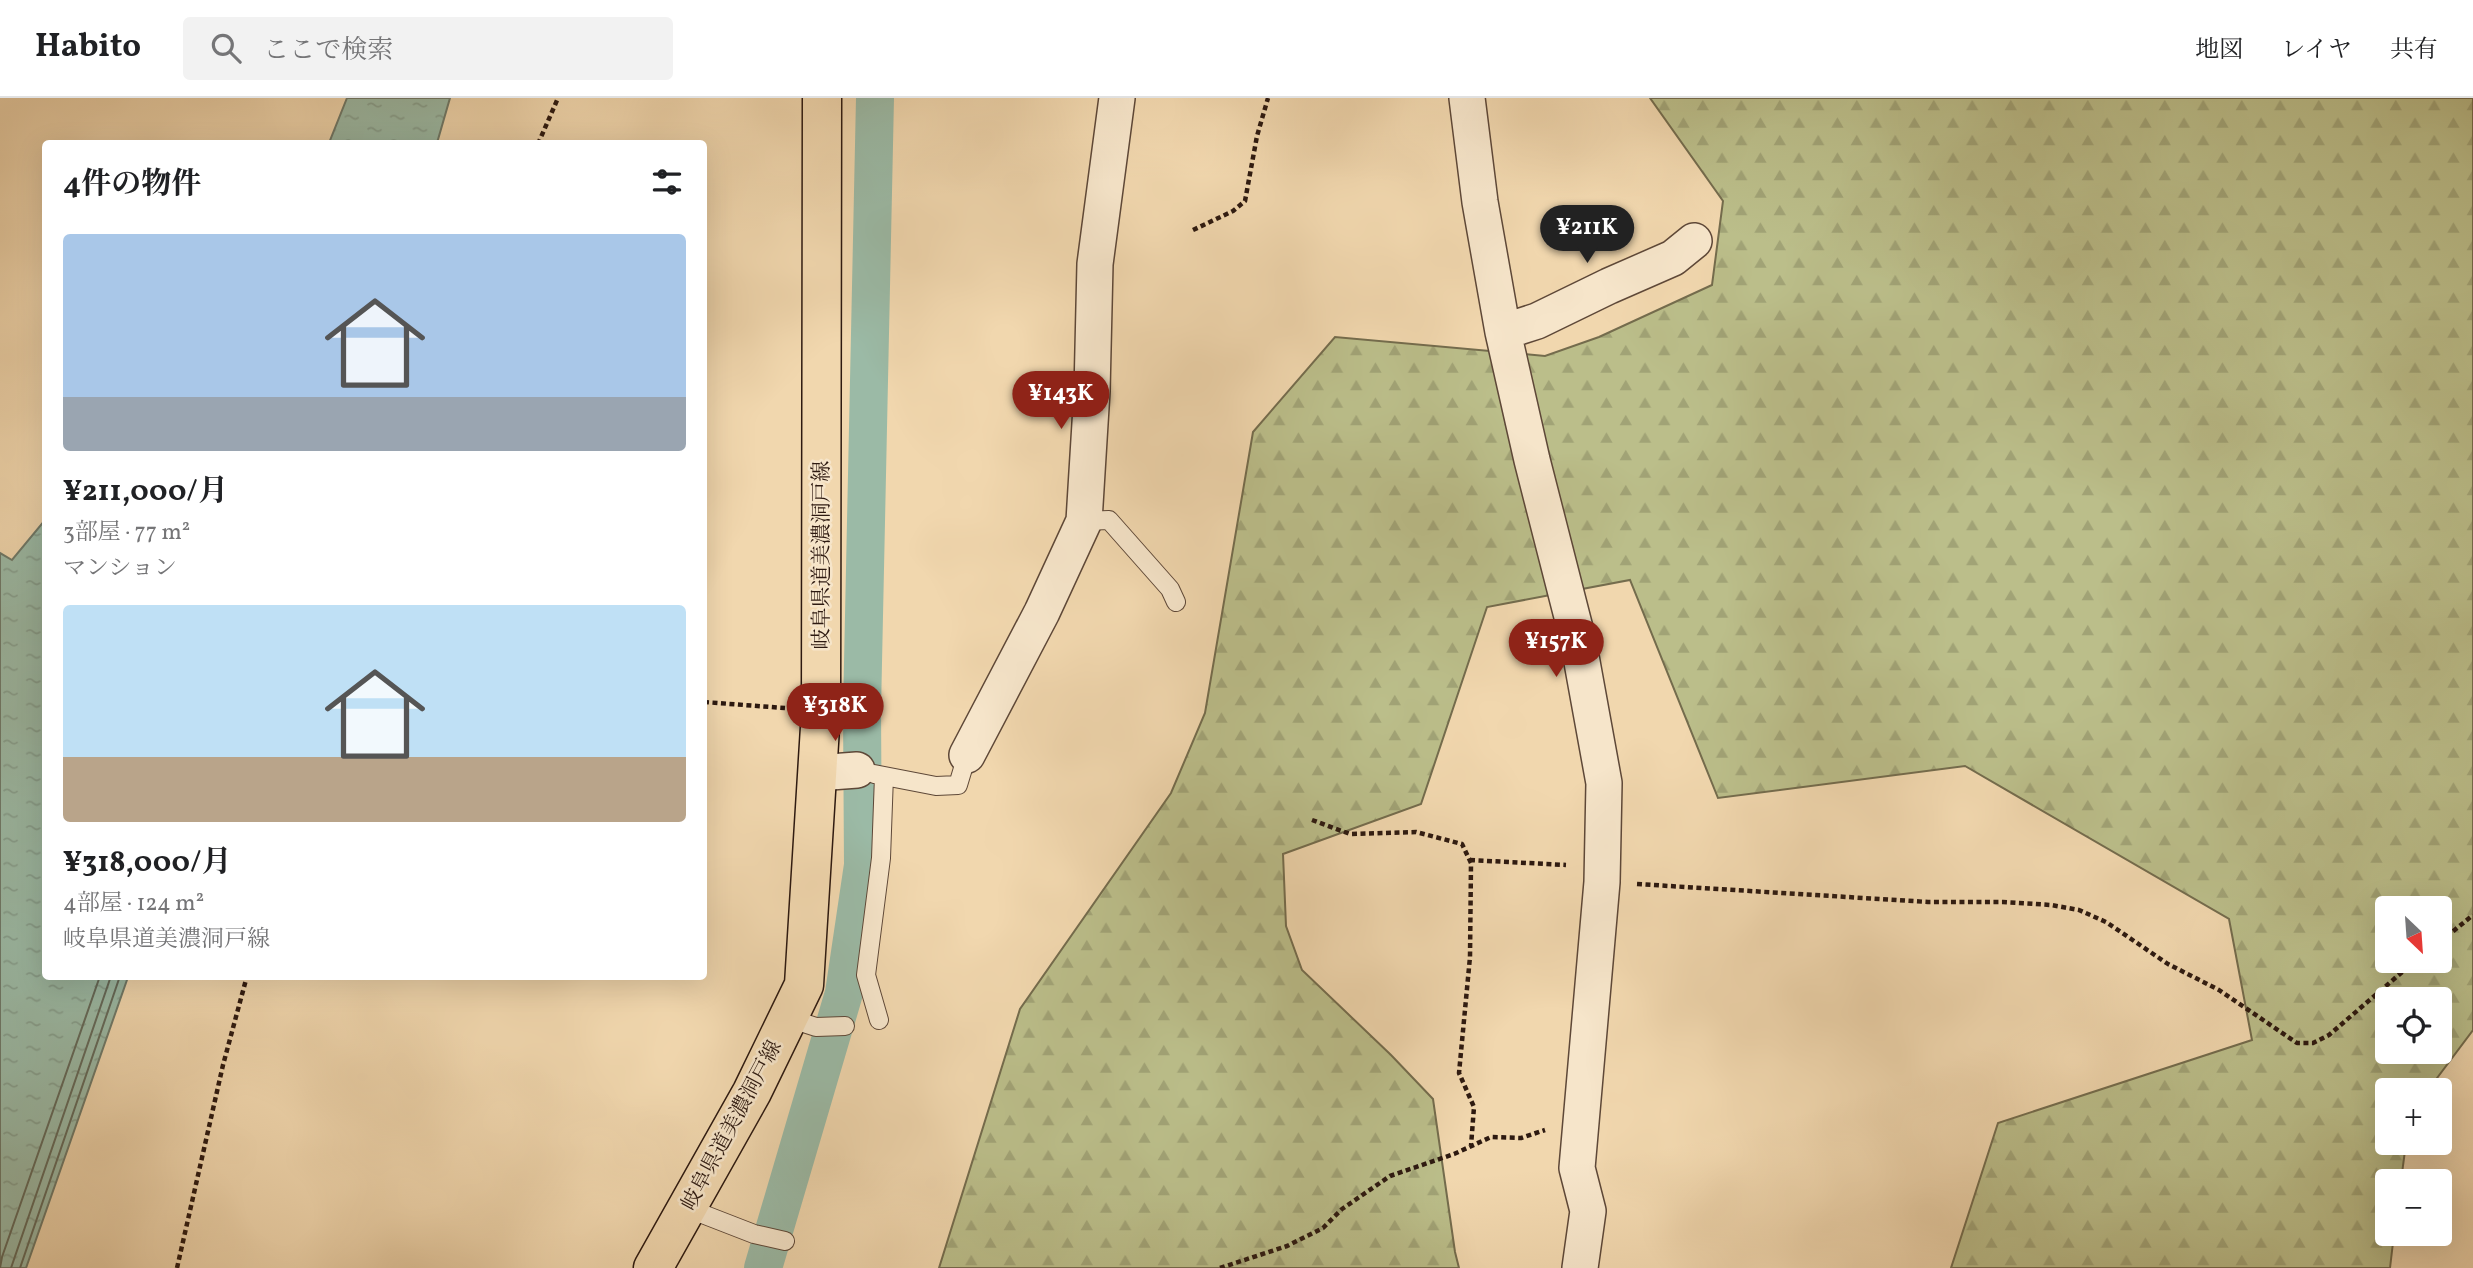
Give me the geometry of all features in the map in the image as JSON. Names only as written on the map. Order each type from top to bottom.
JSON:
[{"type":"main road","name":"岐阜県道美濃洞戸線","points":[[653,1268],[752,1092],[802,1023],[821,710],[822,98]]},
{"type":"street","points":[[967,755],[1042,612],[1084,521],[1092,391],[1095,264],[1117,98]]},
{"type":"street","points":[[1467,98],[1480,202],[1503,332],[1580,653],[1604,783],[1602,874],[1577,1168],[1588,1211],[1580,1268]]},
{"type":"street","points":[[1503,332],[1537,321],[1673,258],[1694,241]]},
{"type":"street","points":[[817,773],[871,773]]},
{"type":"lane","points":[[1084,521],[1109,520],[1170,589],[1176,602]]},
{"type":"lane","points":[[879,1020],[866,975],[881,858],[871,773],[936,786],[958,785],[967,755]]},
{"type":"lane","points":[[802,1023],[845,1026]]},
{"type":"lane","points":[[687,1208],[754,1234],[785,1241]]},
{"type":"path","points":[[540,140],[558,98]]},
{"type":"path","points":[[1193,230],[1233,211],[1245,201],[1256,136],[1268,98]]},
{"type":"path","points":[[707,702],[821,710]]},
{"type":"path","points":[[1312,820],[1350,834],[1416,832],[1462,844],[1470,860],[1470,957],[1459,1073],[1475,1107],[1471,1146]]},
{"type":"path","points":[[1470,860],[1928,902],[2015,902],[2078,910],[2106,922],[2168,964],[2219,990],[2297,1043],[2313,1043],[2329,1035],[2400,973]]},
{"type":"path","points":[[2452,932],[2473,915]]},
{"type":"path","points":[[177,1268],[222,1065],[246,980]]},
{"type":"path","points":[[1220,1268],[1299,1240],[1323,1228],[1342,1209],[1390,1177],[1491,1137],[1521,1138],[1582,1113]]},
{"type":"green space","points":[[1650,98],[2473,98],[2473,1030],[2452,1058],[2452,987],[2375,987],[2375,1064],[2448,1064],[2437,1078],[2375,1078],[2375,1155],[2404,1155],[2403,1169],[2375,1169],[2375,1246],[2393,1246],[2390,1268],[1951,1268],[1998,1123],[2252,1040],[2229,919],[1965,766],[1718,798],[1630,580],[1487,607],[1421,804],[1283,854],[1286,926],[1302,970],[1433,1099],[1459,1268],[939,1268],[1020,1009],[1171,793],[1205,713],[1253,432],[1335,337],[1545,356],[1599,337],[1712,285],[1723,201]]},
{"type":"water","points":[[347,98],[450,98],[438,140],[330,140]]},
{"type":"water","points":[[42,524],[42,980],[127,980],[26,1268],[0,1268],[0,553],[12,560]]},
{"type":"waterway","points":[[763,1268],[844,993],[863,865],[862,710],[875,98]]}]
